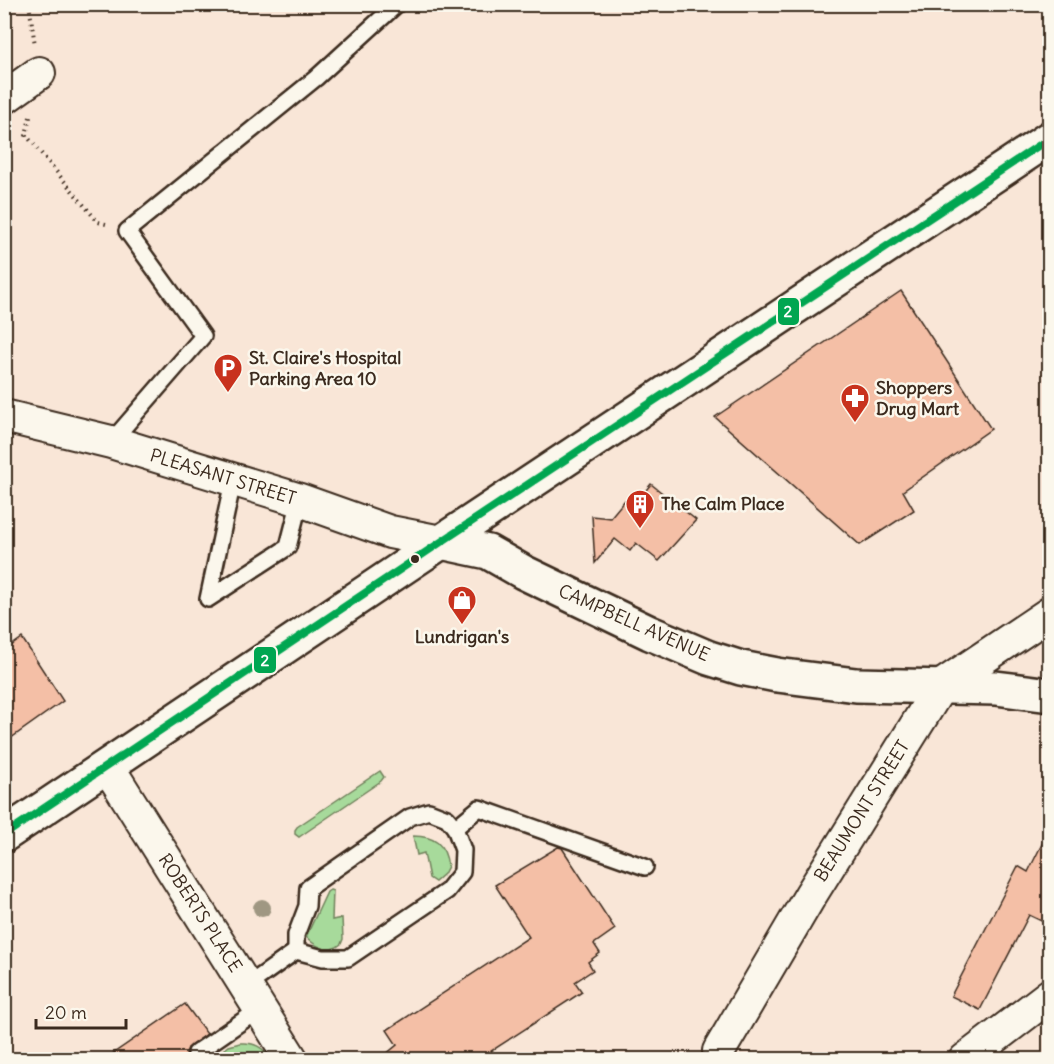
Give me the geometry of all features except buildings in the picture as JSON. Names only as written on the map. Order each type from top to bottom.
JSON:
[{"type":"main road","points":[[4,835],[1050,138]]},
{"type":"main road","name":"CAMPBELL AVENUE","points":[[441,542],[488,552],[523,572],[650,633],[741,668],[856,685],[996,688],[1050,695]]},
{"type":"street","points":[[4,98],[39,73]]},
{"type":"street","name":"PLEASANT STREET","points":[[4,416],[111,442],[300,500],[390,532],[441,542]]},
{"type":"street","name":"BEAUMONT STREET","points":[[719,1051],[810,896],[940,687],[1050,613]]},
{"type":"street","name":"ROBERTS PLACE","points":[[108,767],[292,1059]]},
{"type":"street","points":[[965,1059],[1050,995]]},
{"type":"lane","points":[[111,442],[203,336],[128,231],[316,78],[397,4]]},
{"type":"lane","points":[[233,481],[208,599],[288,547],[300,500]]},
{"type":"lane","points":[[455,828],[479,808],[645,867]]},
{"type":"lane","points":[[196,1053],[254,998],[296,951],[296,935],[307,906],[308,888],[410,817],[429,811],[447,818],[455,828],[463,850],[462,872],[447,891],[348,958],[323,958],[296,951]]},
{"type":"path","points":[[29,4],[39,73],[26,135],[98,222],[128,231]]},
{"type":"green space","points":[[380,771],[384,777],[381,781],[299,837],[295,834],[297,827]]},
{"type":"green space","points":[[413,836],[421,836],[438,843],[447,858],[448,866],[444,874],[435,882],[429,878],[424,853],[417,855]]},
{"type":"green space","points":[[330,890],[333,891],[332,920],[342,918],[343,939],[341,944],[327,949],[314,944],[306,937]]},
{"type":"green space","points":[[240,1043],[258,1046],[271,1059],[224,1059],[220,1053],[229,1046]]},
{"type":"transit line","name":"2","points":[[4,835],[1050,138]]},
{"type":"place","name":"St. Claire's Hospital Parking Area 10","points":[[228,394]]},
{"type":"place","name":"Shoppers Drug Mart","points":[[855,424]]},
{"type":"place","name":"The Calm Place","points":[[640,530]]},
{"type":"place","name":"Lundrigan's","points":[[462,626]]}]
